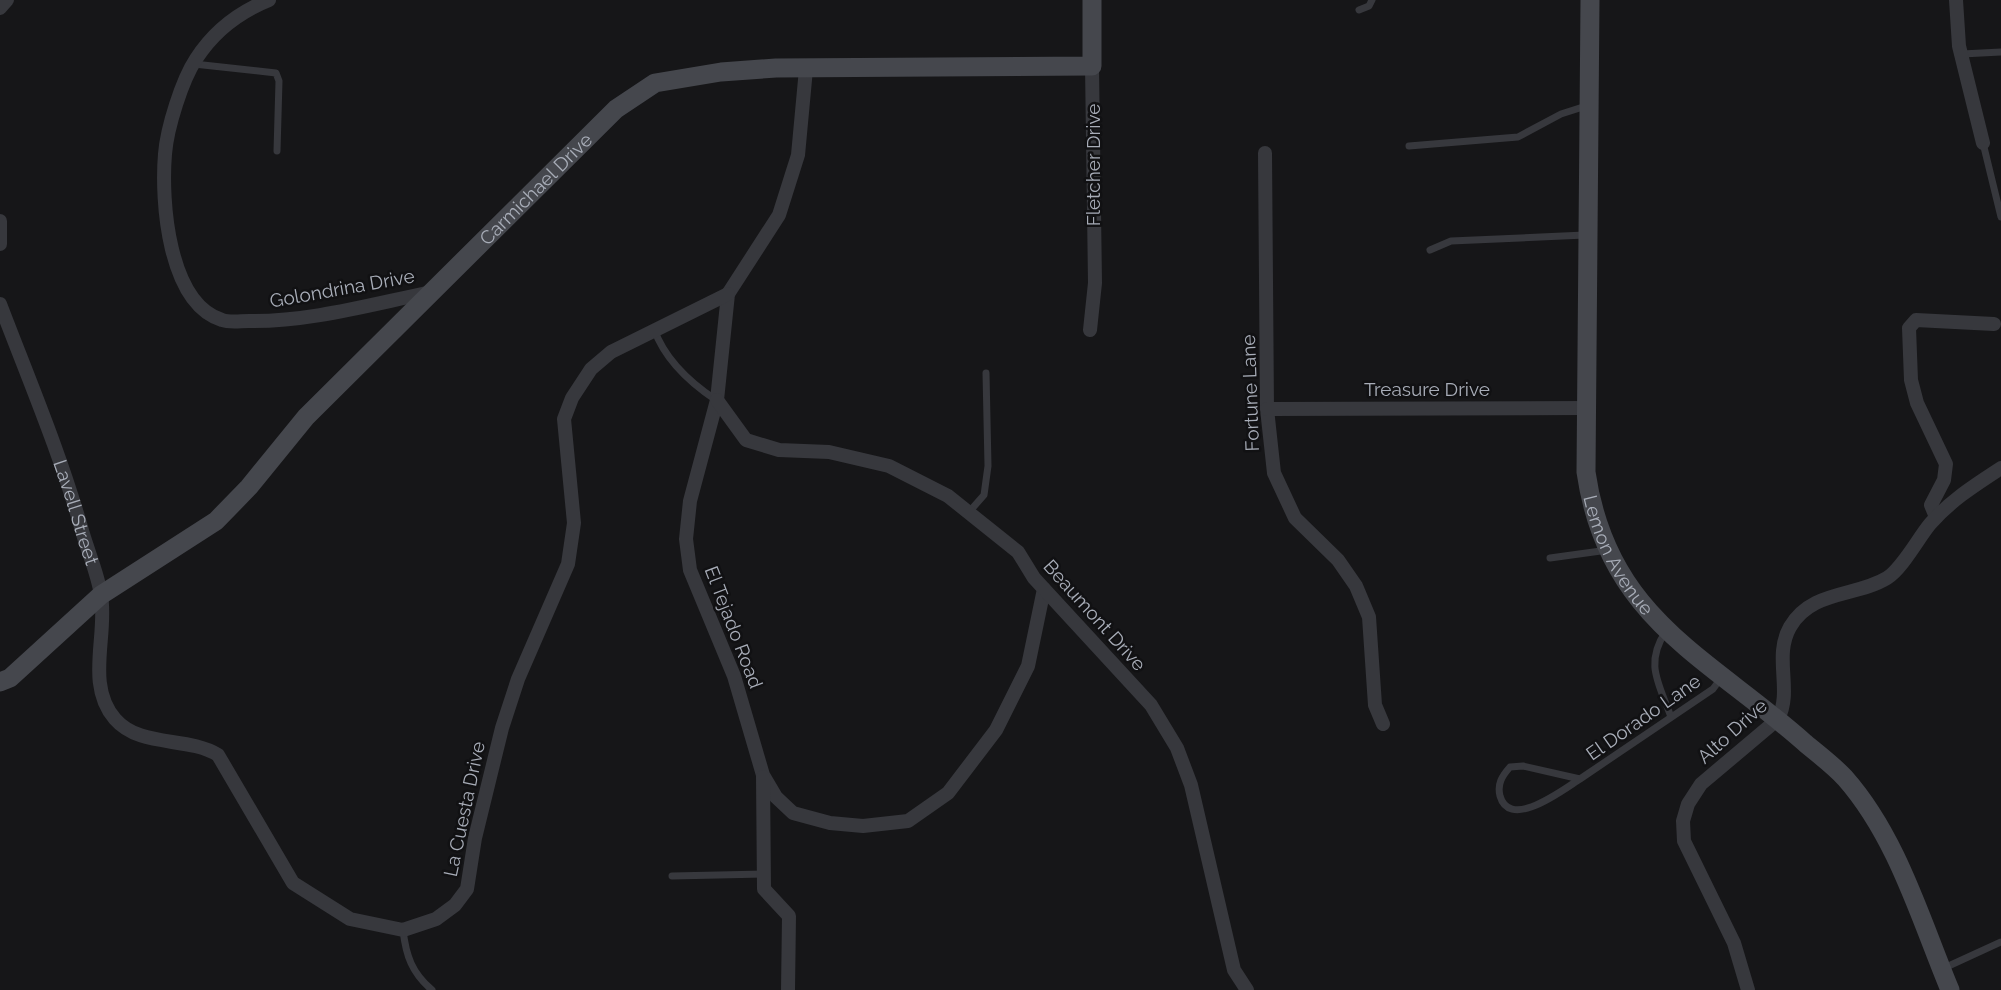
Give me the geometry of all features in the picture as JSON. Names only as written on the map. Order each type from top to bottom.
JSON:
[{"type":"street","points":[[0,8],[7,0]]},
{"type":"street","name":"Golondrina Drive","points":[[269,0],[244,10],[209,41],[193,64],[182,88],[165,152],[164,188],[176,268],[186,288],[202,307],[223,321],[272,321],[432,292]]},
{"type":"street","name":"Fletcher Drive","points":[[1090,330],[1095,283],[1092,0]]},
{"type":"street","name":"Lemon Avenue","points":[[1590,0],[1589,491],[1608,550],[1643,608],[1844,777],[1875,818],[1950,990]]},
{"type":"street","points":[[1956,0],[1962,54],[1983,144]]},
{"type":"street","name":"Carmichael Drive","points":[[101,595],[216,521],[249,487],[306,417],[616,109],[655,83],[721,72],[1092,66]]},
{"type":"street","name":"El Tejado Road","points":[[806,69],[798,155],[779,215],[728,294],[717,400],[690,501],[687,539],[690,569],[734,676],[763,775],[776,797],[793,813],[830,823],[863,826],[908,821],[948,793],[996,730],[1028,666],[1044,589]]},
{"type":"street","name":"Fortune Lane","points":[[1265,153],[1267,410],[1274,474],[1285,504],[1306,531],[1338,560],[1356,586],[1369,617],[1375,705],[1383,724]]},
{"type":"street","points":[[0,221],[0,244]]},
{"type":"street","name":"La Cuesta Drive","points":[[403,930],[446,913],[467,889],[498,740],[519,679],[563,580],[572,548],[573,523],[564,419],[572,398],[583,379],[600,360],[654,329],[728,294]]},
{"type":"street","name":"Lavell Street","points":[[0,304],[68,482],[101,595]]},
{"type":"street","points":[[1936,517],[1931,505],[1944,480],[1946,464],[1917,403],[1911,380],[1909,328],[1916,320],[1994,324]]},
{"type":"street","name":"Beaumont Drive","points":[[717,400],[746,440],[779,450],[829,452],[888,466],[948,496],[1018,552],[1044,589],[1151,705],[1177,748],[1191,785],[1234,970],[1247,990]]},
{"type":"street","name":"Treasure Drive","points":[[1267,410],[1588,408]]},
{"type":"street","name":"Alto Drive","points":[[1748,990],[1734,943],[1684,841],[1683,821],[1688,804],[1701,784],[1778,719],[1784,708],[1781,649],[1793,622],[1805,609],[1834,594],[1888,577],[1952,500],[2001,468]]},
{"type":"street","points":[[0,682],[10,678],[101,595]]},
{"type":"street","points":[[101,595],[98,668],[105,702],[115,719],[137,734],[205,747],[218,755],[293,883],[350,919],[403,930]]},
{"type":"street","points":[[763,775],[764,889],[789,916],[788,990]]},
{"type":"lane","points":[[1359,10],[1369,6],[1371,0]]},
{"type":"lane","points":[[1962,54],[2001,51]]},
{"type":"lane","points":[[193,64],[276,73],[279,81],[277,151]]},
{"type":"lane","points":[[1409,146],[1518,138],[1561,114],[1590,105]]},
{"type":"lane","points":[[1983,144],[2001,217]]},
{"type":"lane","points":[[1430,250],[1451,241],[1589,235]]},
{"type":"lane","points":[[654,329],[662,350],[698,388],[717,400]]},
{"type":"lane","points":[[969,512],[984,495],[988,466],[986,373]]},
{"type":"lane","points":[[1550,558],[1608,550]]},
{"type":"lane","points":[[1666,630],[1658,643],[1652,667],[1671,717]]},
{"type":"lane","name":"El Dorado Lane","points":[[1580,779],[1523,766],[1510,767],[1500,777],[1499,793],[1503,803],[1513,809],[1526,809],[1541,804],[1580,779],[1713,689],[1722,677]]},
{"type":"lane","points":[[671,876],[764,874]]},
{"type":"lane","points":[[403,930],[409,962],[419,979],[432,990]]},
{"type":"lane","points":[[1942,970],[2001,942]]}]
